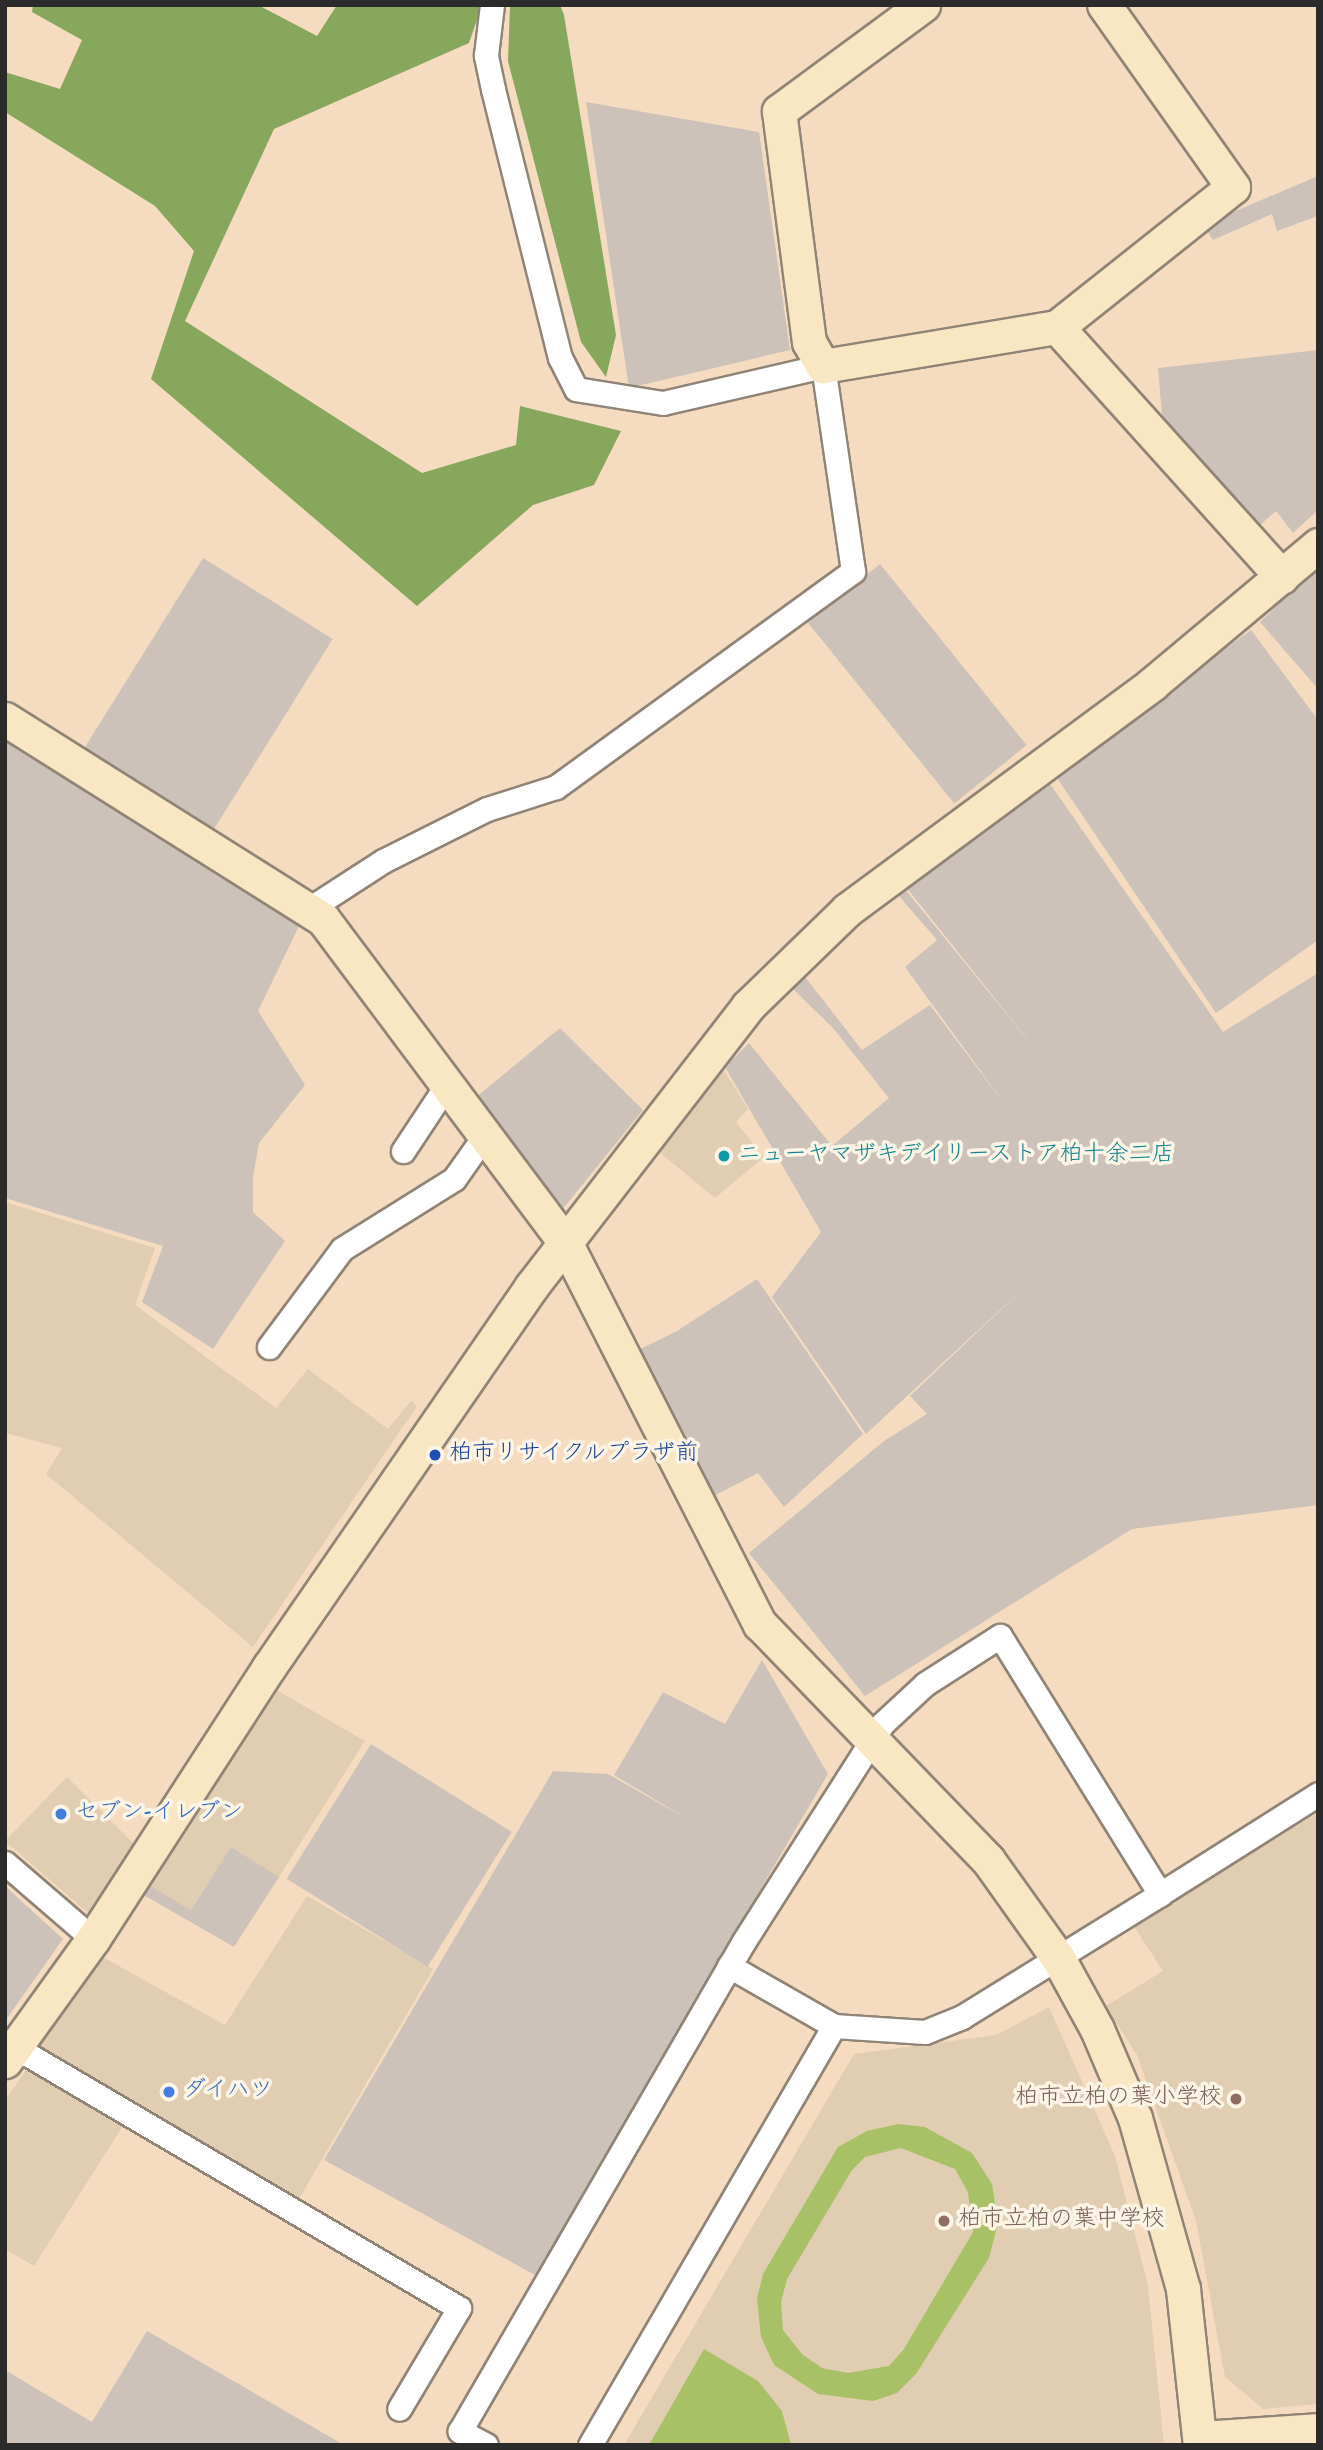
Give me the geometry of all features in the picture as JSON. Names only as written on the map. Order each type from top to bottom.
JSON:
[{"type":"street","points":[[492,5],[486,55],[560,358],[576,389],[663,403],[823,366],[1057,327],[1233,187],[1104,5]]},
{"type":"street","points":[[309,909],[383,861],[486,809],[556,787],[853,571],[823,366],[809,342],[779,111],[923,5]]},
{"type":"street","points":[[1057,327],[1282,577]]},
{"type":"street","points":[[399,2409],[459,2308],[10,2054],[93,1939],[269,1667],[565,1242],[748,1006],[793,958],[847,909],[1152,684],[1318,545]]},
{"type":"street","points":[[5,719],[323,919],[565,1242],[760,1624],[988,1860],[1058,1958],[1113,2064],[1151,2166],[1183,2289],[1200,2441],[1318,2430]]},
{"type":"street","points":[[403,1151],[446,1086]]},
{"type":"street","points":[[268,1347],[342,1249],[454,1179],[485,1135]]},
{"type":"street","points":[[486,2445],[460,2431],[729,1966],[872,1739],[925,1684],[1000,1636],[1160,1894]]},
{"type":"street","points":[[729,1966],[834,2026],[925,2032],[962,2017],[1318,1794]]},
{"type":"street","points":[[5,1863],[93,1939]]},
{"type":"street","points":[[590,2445],[834,2026]]},
{"type":"shaded area","points":[[586,102],[759,132],[790,350],[629,388]]},
{"type":"shaded area","points":[[1318,176],[1318,216],[1277,231],[1272,214],[1213,240],[1203,225]]},
{"type":"shaded area","points":[[1318,350],[1318,510],[1293,533],[1276,511],[1259,526],[1162,416],[1158,368]]},
{"type":"shaded area","points":[[203,558],[333,639],[210,835],[81,754]]},
{"type":"shaded area","points":[[880,564],[1027,745],[954,804],[808,623]]},
{"type":"shaded area","points":[[1318,566],[1318,689],[1260,622]]},
{"type":"shaded area","points":[[1251,630],[1318,720],[1318,940],[1216,1013],[1053,772]]},
{"type":"shaded area","points":[[5,734],[301,922],[258,1011],[305,1085],[259,1143],[253,1177],[253,1212],[285,1241],[213,1349],[142,1302],[163,1246],[5,1198]]},
{"type":"shaded area","points":[[1046,778],[1223,1032],[1318,973],[1318,1505],[1132,1529],[865,1696],[749,1553],[884,1441],[927,1414],[910,1396],[1027,1285],[866,1434],[772,1297],[821,1232],[725,1067],[749,1043],[832,1146],[889,1098],[833,1028],[790,986],[802,973],[862,1050],[930,1005],[1009,1110],[905,967],[937,940],[892,888],[900,883],[1048,1065],[906,887]]},
{"type":"shaded area","points":[[560,1028],[643,1110],[557,1216],[469,1103]]},
{"type":"shaded area","points":[[723,1069],[748,1109],[736,1122],[764,1157],[715,1198],[658,1151]]},
{"type":"shaded area","points":[[5,1202],[155,1248],[135,1305],[276,1408],[308,1369],[388,1429],[411,1401],[417,1406],[253,1647],[46,1474],[62,1448],[5,1433]]},
{"type":"shaded area","points":[[757,1279],[863,1434],[784,1507],[758,1473],[710,1498],[630,1354],[677,1331]]},
{"type":"shaded area","points":[[762,1660],[828,1774],[535,2275],[324,2160],[553,1771],[608,1774],[689,1820],[614,1775],[663,1692],[725,1724]]},
{"type":"shaded area","points":[[266,1684],[365,1741],[279,1877],[231,1848],[191,1910],[142,1881]]},
{"type":"shaded area","points":[[371,1744],[512,1832],[428,1967],[287,1879]]},
{"type":"shaded area","points":[[67,1777],[134,1844],[88,1913],[5,1841]]},
{"type":"shaded area","name":"柏市立柏の葉小学校","points":[[1318,1813],[1318,2404],[1263,2409],[1225,2377],[1196,2221],[1137,2055],[1106,2006],[1163,1971],[1133,1925]]},
{"type":"shaded area","points":[[231,1847],[279,1877],[234,1947],[135,1890],[142,1881],[191,1910]]},
{"type":"shaded area","points":[[5,1886],[63,1939],[5,2021]]},
{"type":"shaded area","points":[[307,1896],[433,1969],[297,2202],[31,2049],[99,1955],[225,2025]]},
{"type":"shaded area","name":"柏市立柏の葉中学校","points":[[1049,2007],[1115,2156],[1148,2286],[1164,2445],[624,2445],[854,2054],[996,2035]]},
{"type":"shaded area","points":[[29,2065],[126,2121],[34,2266],[5,2249],[5,2101]]},
{"type":"shaded area","points":[[147,2331],[344,2445],[5,2445],[5,2370],[92,2422]]},
{"type":"green space","points":[[33,5],[258,5],[317,36],[337,5],[482,5],[469,43],[274,129],[185,321],[422,473],[516,445],[520,406],[621,431],[594,485],[533,505],[417,606],[151,379],[194,251],[155,206],[5,112],[5,72],[60,89],[82,40],[32,12]]},
{"type":"green space","points":[[510,5],[560,5],[564,15],[616,335],[606,377],[581,342],[508,61]]},
{"type":"green space","points":[[898,2124],[925,2127],[972,2153],[992,2184],[998,2223],[989,2258],[916,2374],[897,2393],[873,2401],[818,2394],[774,2365],[761,2337],[757,2298],[763,2274],[838,2147],[867,2131]],"holes":[[[901,2148],[955,2169],[968,2192],[973,2232],[904,2349],[889,2366],[848,2373],[822,2368],[802,2354],[783,2330],[781,2302],[787,2279],[852,2170],[865,2157]]]},
{"type":"green space","points":[[704,2349],[758,2381],[782,2411],[791,2445],[649,2445]]},
{"type":"place","name":"ニューヤマザキデイリーストア柏十余二店","points":[[724,1156]]},
{"type":"place","name":"柏市リサイクルプラザ前","points":[[435,1455]]},
{"type":"place","name":"セブン-イレブン","points":[[61,1814]]},
{"type":"place","name":"ダイハツ","points":[[169,2092]]},
{"type":"place","name":"柏市立柏の葉小学校","points":[[1236,2099]]},
{"type":"place","name":"柏市立柏の葉中学校","points":[[944,2221]]}]
